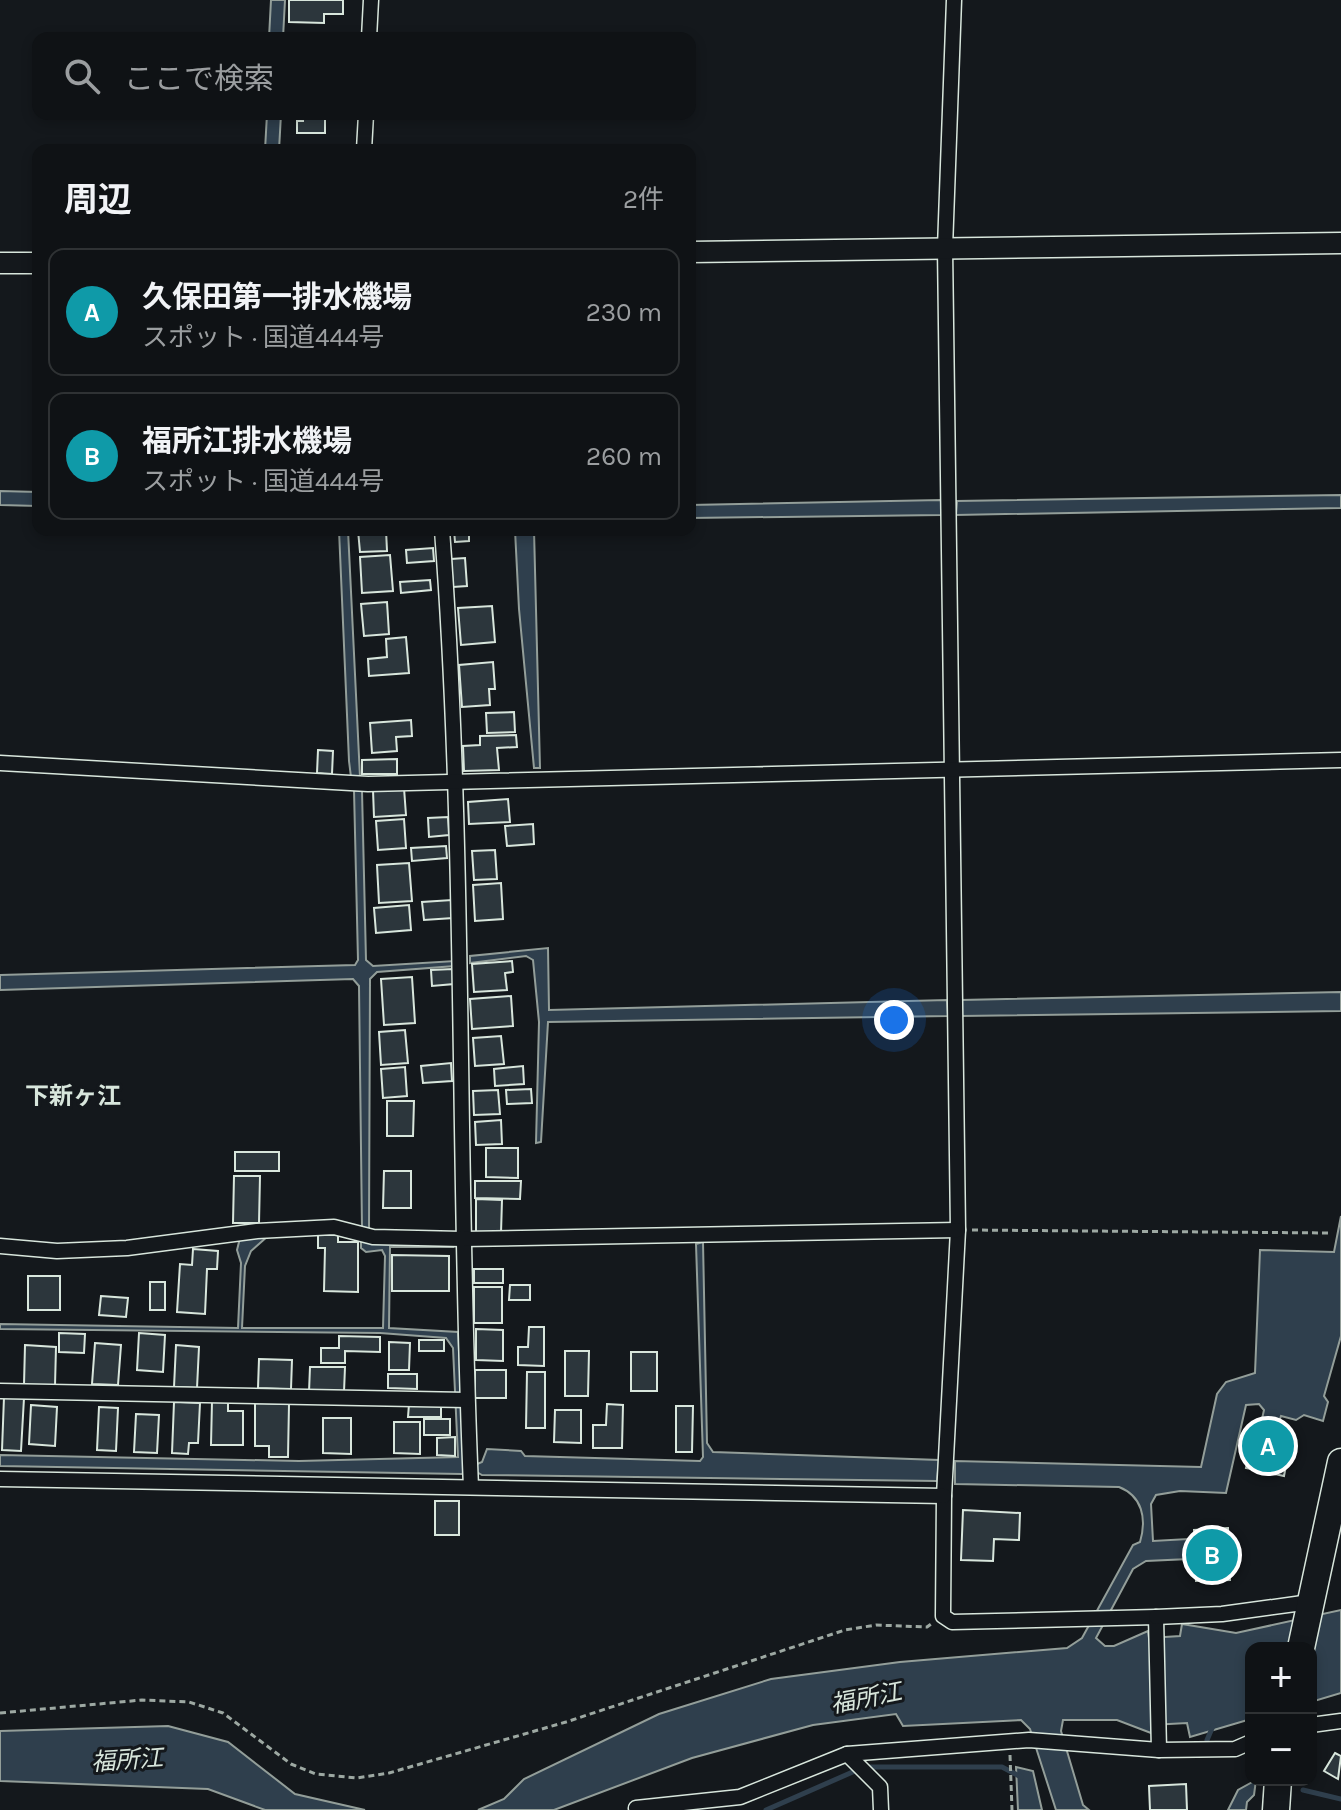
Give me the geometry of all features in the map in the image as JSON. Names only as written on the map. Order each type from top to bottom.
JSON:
[{"type":"highway","points":[[1302,1642],[1341,1462]]},
{"type":"highway","points":[[1276,1810],[1278,1786]]},
{"type":"street","points":[[369,32],[371,0]]},
{"type":"street","points":[[954,0],[945,248],[958,1230],[944,1496],[943,1616],[952,1622],[1156,1617],[1222,1614],[1310,1602]]},
{"type":"street","points":[[364,144],[366,120]]},
{"type":"street","points":[[696,252],[1341,243]]},
{"type":"street","points":[[0,263],[32,263]]},
{"type":"street","points":[[442,536],[457,779],[465,1147],[462,1239],[471,1487]]},
{"type":"street","points":[[0,763],[330,783],[1341,760]]},
{"type":"street","points":[[0,1246],[57,1251],[127,1248],[257,1231],[334,1227],[373,1237],[462,1239],[958,1230]]},
{"type":"street","points":[[0,1391],[467,1400]]},
{"type":"street","points":[[0,1479],[944,1496]]},
{"type":"street","points":[[1156,1617],[1159,1750]]},
{"type":"street","points":[[1317,1724],[1341,1721]]},
{"type":"street","points":[[636,1808],[740,1797],[847,1754],[1029,1740],[1159,1750],[1235,1749],[1245,1745]]},
{"type":"street","points":[[847,1754],[880,1787],[881,1810]]},
{"type":"path","points":[[958,1230],[1332,1233]]},
{"type":"path","points":[[0,1713],[142,1700],[189,1702],[223,1713],[291,1764],[316,1774],[357,1778],[389,1773],[566,1722],[845,1630],[876,1625],[927,1627],[943,1616]]},
{"type":"path","points":[[1011,1764],[1012,1810]]},
{"type":"water","points":[[271,0],[285,0],[283,32],[269,32]]},
{"type":"water","points":[[267,120],[281,120],[279,144],[265,144]]},
{"type":"water","points":[[0,491],[32,492],[32,506],[0,505]]},
{"type":"water","points":[[1341,495],[1341,508],[956,515],[957,501]]},
{"type":"water","points":[[941,500],[941,515],[696,518],[696,505]]},
{"type":"water","points":[[339,536],[348,536],[360,777],[351,777]]},
{"type":"water","points":[[515,536],[534,536],[540,768],[534,768]]},
{"type":"water","points":[[354,790],[362,791],[366,960],[373,966],[455,961],[455,966],[377,972],[370,979],[369,1230],[362,1229],[359,986],[353,979],[0,990],[0,975],[355,965],[358,960]]},
{"type":"water","points":[[548,948],[549,1010],[947,1000],[948,1016],[548,1022],[541,1142],[536,1143],[539,1022],[533,960],[526,956],[470,963],[470,956]]},
{"type":"water","points":[[1341,992],[1341,1011],[961,1016],[961,1000]]},
{"type":"water","name":"福所江","points":[[1341,1216],[1341,1336],[1324,1396],[1328,1402],[1323,1421],[1304,1415],[1296,1420],[1281,1416],[1279,1422],[1262,1419],[1264,1410],[1259,1404],[1246,1405],[1226,1493],[1180,1491],[1156,1495],[1151,1504],[1153,1541],[1188,1539],[1189,1559],[1146,1561],[1133,1569],[1096,1638],[1105,1646],[1114,1646],[1148,1631],[1149,1638],[1180,1636],[1182,1624],[1236,1633],[1341,1610],[1341,1693],[1317,1700],[1317,1642],[1245,1642],[1245,1721],[1190,1737],[1187,1723],[1151,1725],[1151,1733],[1117,1720],[1063,1720],[1061,1731],[1083,1805],[1089,1810],[1056,1810],[1030,1729],[1021,1720],[903,1726],[896,1714],[813,1725],[692,1758],[554,1810],[478,1810],[504,1799],[524,1779],[659,1714],[771,1679],[900,1662],[1067,1648],[1082,1638],[1133,1545],[1140,1542],[1143,1525],[1138,1502],[1119,1487],[955,1484],[955,1461],[1201,1467],[1217,1394],[1226,1382],[1255,1373],[1260,1250],[1334,1252]]},
{"type":"water","points":[[268,1236],[251,1251],[245,1266],[242,1328],[383,1328],[385,1256],[382,1250],[366,1252],[361,1248],[361,1240],[451,1243],[453,1247],[390,1247],[389,1328],[458,1332],[465,1470],[462,1474],[0,1466],[0,1455],[299,1461],[458,1457],[453,1348],[446,1338],[380,1333],[0,1329],[0,1324],[238,1328],[241,1263],[237,1250],[240,1238]]},
{"type":"water","points":[[703,1242],[707,1443],[713,1452],[939,1460],[937,1481],[482,1475],[475,1471],[475,1465],[482,1462],[487,1449],[521,1451],[525,1456],[700,1461],[703,1457],[696,1244]]},
{"type":"water","name":"福所江","points":[[168,1726],[228,1742],[295,1794],[365,1810],[265,1810],[208,1789],[0,1781],[0,1731]]},
{"type":"water","points":[[1016,1767],[1033,1771],[1042,1810],[1018,1810]]},
{"type":"water","points":[[1255,1786],[1246,1810],[1228,1810],[1238,1790]]},
{"type":"building","points":[[289,0],[343,0],[343,14],[324,14],[324,23],[289,22]]},
{"type":"building","points":[[325,120],[325,133],[297,133],[297,121]]},
{"type":"building","points":[[359,536],[386,536],[387,551],[360,552]]},
{"type":"building","points":[[454,536],[469,536],[469,541],[455,542]]},
{"type":"building","points":[[433,548],[434,561],[407,563],[406,550]]},
{"type":"building","points":[[390,555],[393,591],[362,593],[360,557]]},
{"type":"building","points":[[465,558],[467,586],[453,587],[451,559]]},
{"type":"building","points":[[430,580],[431,590],[401,593],[400,582]]},
{"type":"building","points":[[387,602],[389,634],[364,636],[361,604]]},
{"type":"building","points":[[492,606],[495,642],[461,645],[458,608]]},
{"type":"building","points":[[406,637],[409,673],[369,676],[368,659],[387,657],[386,639]]},
{"type":"building","points":[[493,662],[495,689],[489,689],[490,705],[462,707],[459,665]]},
{"type":"building","points":[[514,712],[515,732],[487,733],[486,713]]},
{"type":"building","points":[[411,720],[412,736],[396,737],[397,751],[372,753],[370,723]]},
{"type":"building","points":[[516,735],[517,747],[497,748],[499,770],[464,771],[463,746],[480,745],[480,736]]},
{"type":"building","points":[[318,750],[333,751],[332,774],[317,773]]},
{"type":"building","points":[[397,759],[397,774],[362,774],[362,760]]},
{"type":"building","points":[[404,788],[406,815],[374,817],[373,790]]},
{"type":"building","points":[[508,799],[510,822],[469,824],[468,802]]},
{"type":"building","points":[[448,817],[449,835],[429,837],[428,818]]},
{"type":"building","points":[[404,819],[406,848],[378,850],[376,821]]},
{"type":"building","points":[[533,824],[534,844],[507,846],[505,826]]},
{"type":"building","points":[[446,846],[447,858],[412,861],[411,848]]},
{"type":"building","points":[[495,850],[497,879],[474,880],[472,851]]},
{"type":"building","points":[[409,863],[412,901],[379,903],[377,865]]},
{"type":"building","points":[[501,883],[503,919],[475,921],[473,885]]},
{"type":"building","points":[[452,900],[453,918],[424,920],[422,902]]},
{"type":"building","points":[[409,905],[411,930],[376,933],[374,908]]},
{"type":"building","points":[[512,961],[513,972],[505,973],[507,990],[474,992],[472,964]]},
{"type":"building","points":[[453,969],[454,984],[432,986],[431,970]]},
{"type":"building","points":[[412,977],[415,1023],[384,1025],[381,979]]},
{"type":"building","points":[[511,996],[513,1026],[472,1029],[470,999]]},
{"type":"building","points":[[405,1030],[408,1063],[381,1065],[379,1032]]},
{"type":"building","points":[[501,1036],[504,1064],[475,1066],[473,1038]]},
{"type":"building","points":[[451,1063],[452,1081],[423,1083],[421,1066]]},
{"type":"building","points":[[523,1066],[524,1084],[495,1086],[494,1069]]},
{"type":"building","points":[[405,1067],[407,1096],[383,1098],[381,1069]]},
{"type":"building","points":[[531,1089],[532,1103],[507,1104],[506,1090]]},
{"type":"building","points":[[498,1090],[500,1114],[474,1115],[473,1091]]},
{"type":"building","points":[[387,1101],[414,1101],[413,1136],[387,1136]]},
{"type":"building","points":[[501,1120],[502,1144],[476,1145],[475,1122]]},
{"type":"building","points":[[486,1148],[518,1148],[518,1178],[486,1177]]},
{"type":"building","points":[[235,1152],[279,1152],[279,1171],[235,1171]]},
{"type":"building","points":[[384,1171],[411,1171],[411,1208],[383,1208]]},
{"type":"building","points":[[234,1176],[260,1176],[259,1223],[233,1223]]},
{"type":"building","points":[[475,1181],[521,1181],[520,1199],[475,1198]]},
{"type":"building","points":[[476,1199],[502,1200],[501,1233],[476,1233]]},
{"type":"building","points":[[318,1235],[338,1235],[338,1242],[358,1242],[358,1292],[324,1291],[325,1248],[318,1248]]},
{"type":"building","points":[[193,1249],[218,1251],[217,1269],[207,1269],[205,1314],[177,1312],[180,1264],[192,1265]]},
{"type":"building","points":[[392,1255],[449,1256],[449,1291],[392,1291]]},
{"type":"building","points":[[474,1269],[503,1269],[503,1283],[474,1283]]},
{"type":"building","points":[[28,1276],[60,1276],[60,1310],[28,1310]]},
{"type":"building","points":[[150,1282],[165,1282],[165,1310],[150,1310]]},
{"type":"building","points":[[510,1285],[530,1285],[530,1300],[509,1300]]},
{"type":"building","points":[[474,1287],[502,1287],[502,1323],[474,1323]]},
{"type":"building","points":[[101,1296],[128,1298],[126,1317],[99,1315]]},
{"type":"building","points":[[529,1327],[544,1327],[544,1366],[518,1365],[518,1347],[528,1347]]},
{"type":"building","points":[[476,1329],[503,1330],[503,1361],[476,1360]]},
{"type":"building","points":[[59,1333],[85,1334],[84,1353],[59,1352]]},
{"type":"building","points":[[139,1333],[165,1335],[163,1372],[137,1370]]},
{"type":"building","points":[[339,1336],[380,1337],[380,1352],[345,1351],[345,1363],[321,1363],[321,1348],[339,1348]]},
{"type":"building","points":[[419,1340],[444,1340],[444,1351],[419,1351]]},
{"type":"building","points":[[389,1342],[410,1343],[409,1370],[389,1370]]},
{"type":"building","points":[[95,1343],[121,1345],[118,1385],[92,1384]]},
{"type":"building","points":[[25,1345],[56,1347],[55,1386],[24,1385]]},
{"type":"building","points":[[176,1345],[199,1347],[197,1388],[174,1387]]},
{"type":"building","points":[[565,1351],[589,1351],[588,1396],[565,1396]]},
{"type":"building","points":[[631,1352],[657,1352],[657,1391],[631,1391]]},
{"type":"building","points":[[259,1359],[292,1360],[291,1389],[258,1388]]},
{"type":"building","points":[[310,1367],[345,1367],[344,1392],[309,1392]]},
{"type":"building","points":[[475,1370],[506,1370],[506,1398],[475,1398]]},
{"type":"building","points":[[527,1372],[545,1372],[545,1428],[526,1428]]},
{"type":"building","points":[[388,1374],[417,1374],[417,1389],[388,1388]]},
{"type":"building","points":[[4,1397],[24,1398],[21,1451],[2,1450]]},
{"type":"building","points":[[212,1401],[228,1401],[228,1411],[243,1411],[243,1445],[211,1445]]},
{"type":"building","points":[[174,1402],[200,1403],[198,1443],[189,1443],[188,1454],[172,1453]]},
{"type":"building","points":[[255,1403],[289,1404],[288,1457],[269,1457],[269,1446],[255,1446]]},
{"type":"building","points":[[409,1404],[441,1404],[441,1417],[408,1417]]},
{"type":"building","points":[[607,1404],[623,1405],[622,1448],[593,1448],[593,1425],[606,1425]]},
{"type":"building","points":[[31,1405],[57,1407],[55,1446],[29,1444]]},
{"type":"building","points":[[676,1406],[693,1406],[692,1452],[676,1452]]},
{"type":"building","points":[[99,1407],[118,1408],[116,1451],[97,1450]]},
{"type":"building","points":[[555,1410],[581,1410],[581,1443],[554,1442]]},
{"type":"building","points":[[136,1414],[159,1415],[157,1453],[134,1452]]},
{"type":"building","points":[[323,1418],[351,1418],[351,1454],[323,1453]]},
{"type":"building","points":[[424,1419],[450,1419],[450,1435],[424,1435]]},
{"type":"building","points":[[394,1422],[420,1422],[420,1454],[394,1453]]},
{"type":"building","points":[[1254,1431],[1286,1437],[1282,1454],[1288,1455],[1284,1476],[1246,1468]]},
{"type":"building","points":[[455,1437],[455,1456],[437,1455],[437,1438]]},
{"type":"building","points":[[435,1501],[459,1501],[459,1535],[435,1535]]},
{"type":"building","points":[[963,1510],[1020,1513],[1019,1540],[994,1539],[993,1561],[961,1560]]},
{"type":"building","points":[[1228,1528],[1230,1580],[1196,1581],[1194,1530]]},
{"type":"building","points":[[1335,1753],[1341,1756],[1338,1779],[1324,1771]]},
{"type":"building","points":[[1186,1784],[1187,1810],[1150,1810],[1149,1786]]},
{"type":"waterway","points":[[1207,1740],[1213,1726]]},
{"type":"waterway","points":[[766,1810],[864,1767],[1002,1767],[1021,1777]]},
{"type":"waterway","points":[[1303,1790],[1341,1799]]},
{"type":"place","name":"久保田第一排水機場","points":[[1268,1446]]},
{"type":"place","name":"福所江排水機場","points":[[1212,1555]]},
{"type":"district","name":"下新ヶ江","points":[[73,1096]]}]
